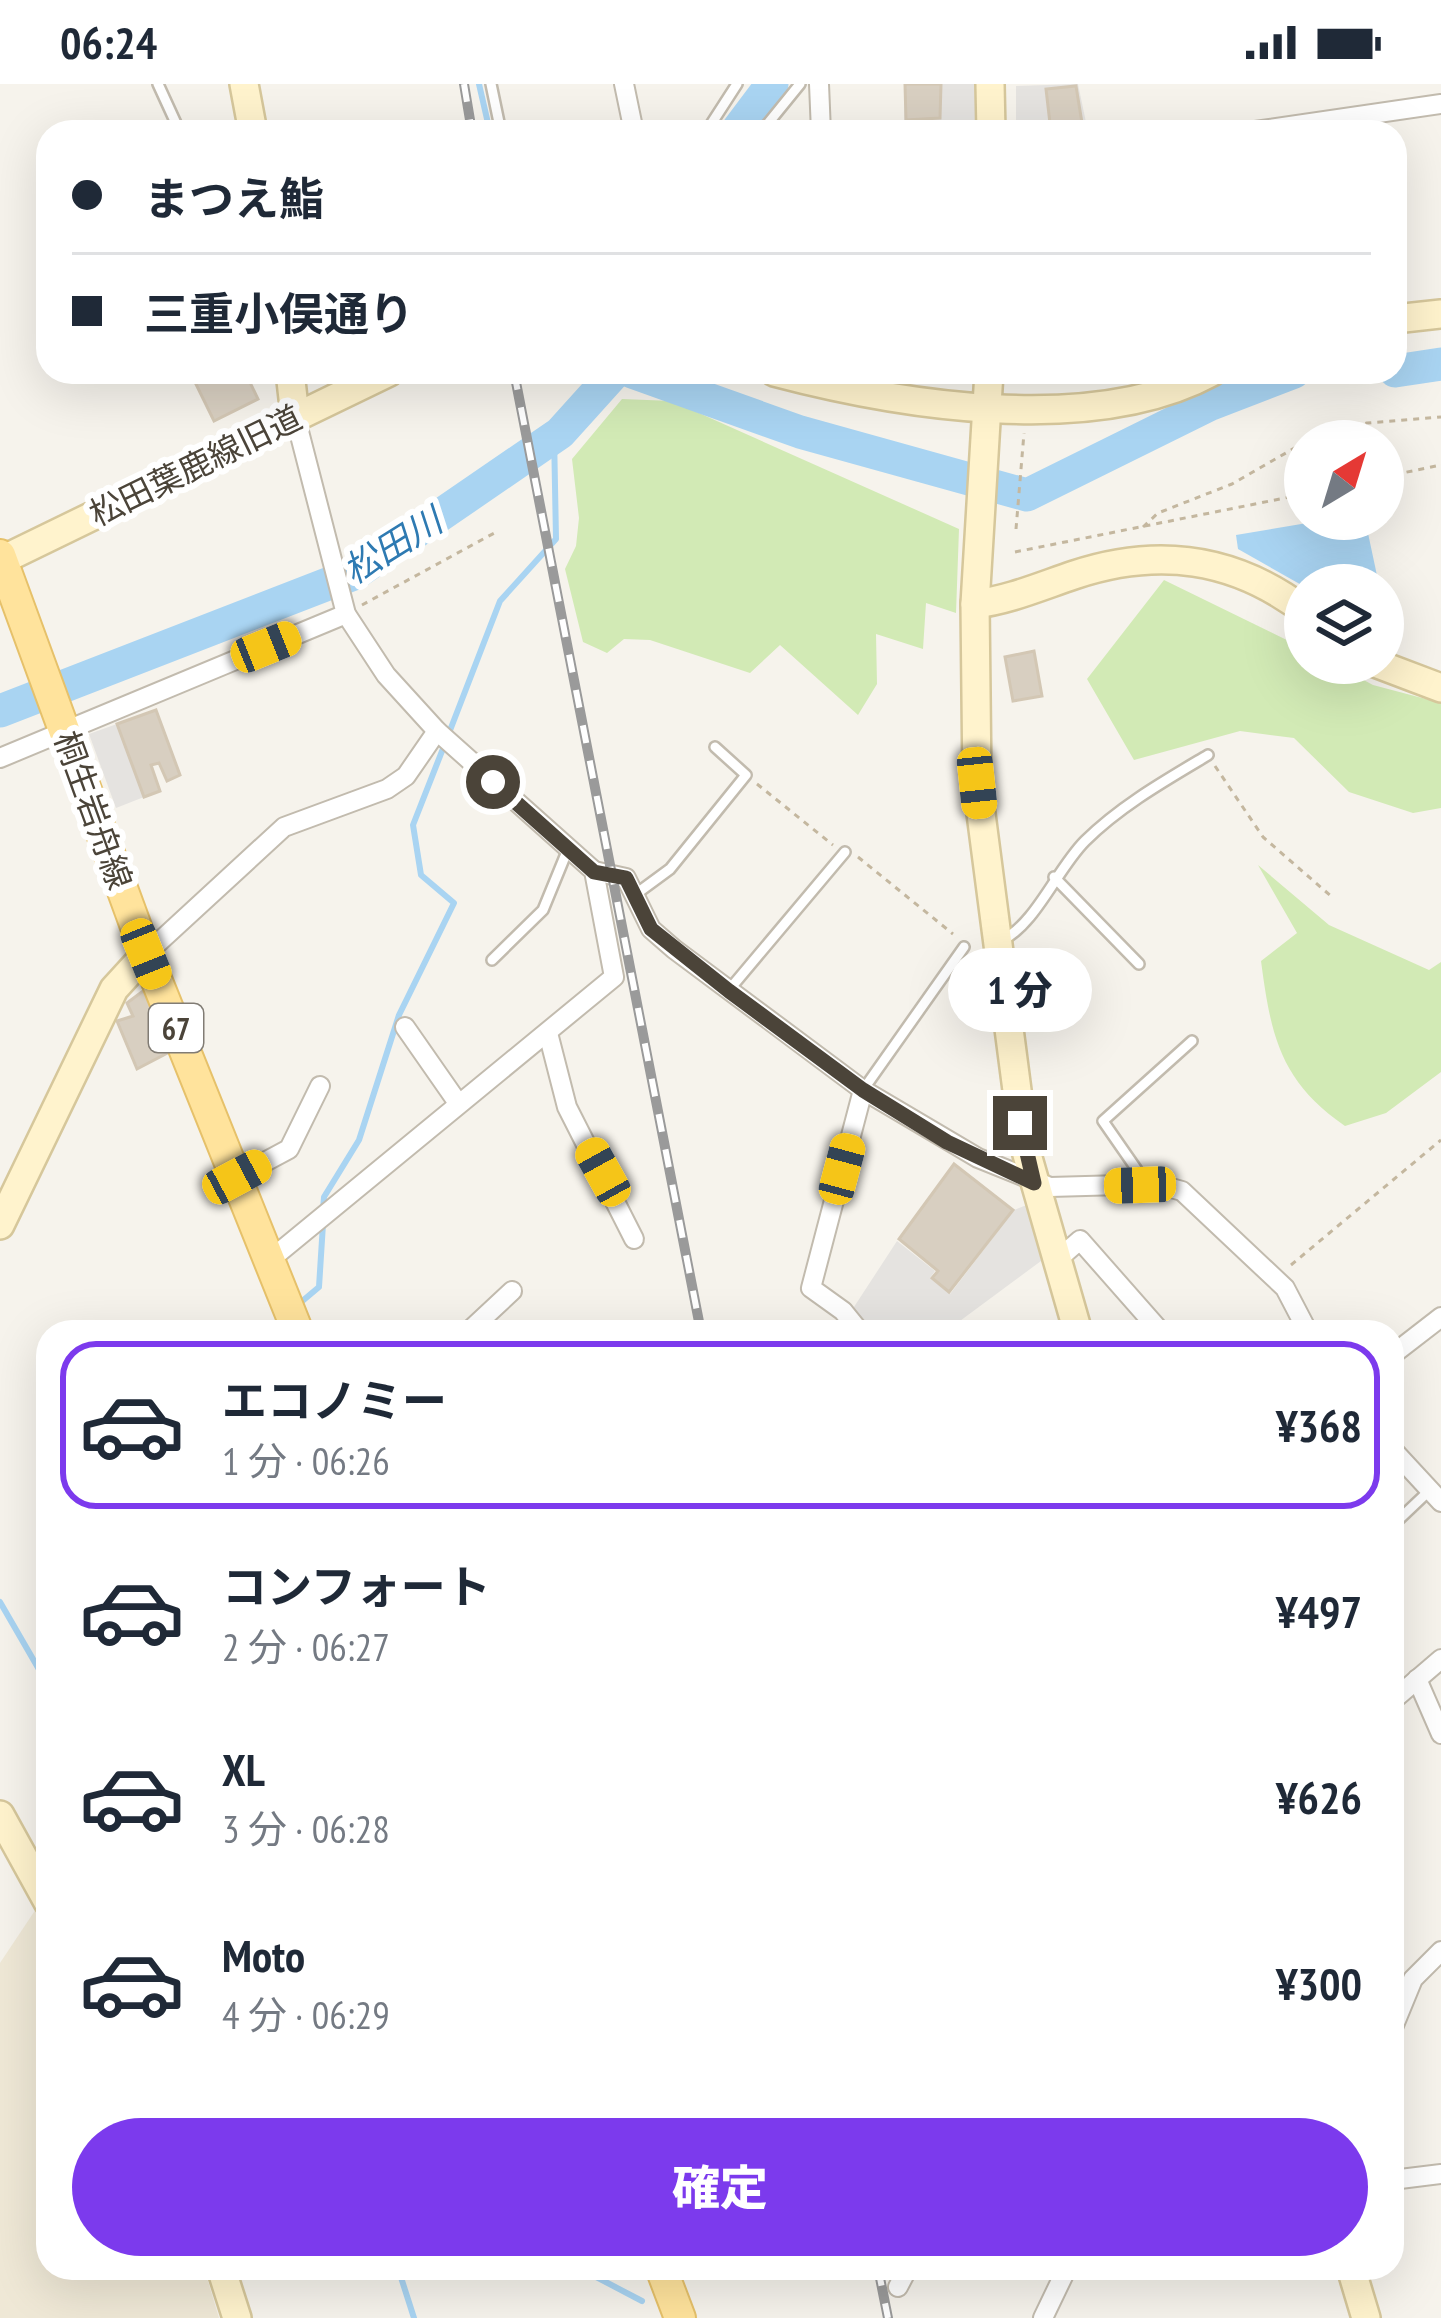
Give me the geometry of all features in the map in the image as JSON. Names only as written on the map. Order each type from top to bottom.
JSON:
[{"type":"main road","name":"桐生岩舟線","points":[[1,558],[146,954],[294,1320]]},
{"type":"main road","points":[[666,2280],[680,2318]]},
{"type":"street","points":[[244,84],[251,120]]},
{"type":"street","points":[[624,84],[632,120]]},
{"type":"street","points":[[820,84],[820,120]]},
{"type":"street","points":[[990,84],[991,120]]},
{"type":"street","points":[[1331,120],[1441,104]]},
{"type":"street","points":[[1407,318],[1441,314]]},
{"type":"street","points":[[291,384],[295,416],[344,609],[386,675],[437,731],[594,872],[626,878],[651,929],[863,1090],[947,1142],[1034,1183],[1140,1185],[1182,1191],[1202,1204],[1275,1278],[1300,1320]]},
{"type":"street","name":"松田葉鹿線旧道","points":[[1,558],[363,384]]},
{"type":"street","points":[[850,384],[988,411],[1126,399],[1174,384]]},
{"type":"street","points":[[989,384],[975,604],[977,783],[994,944],[1034,1183],[1074,1320]]},
{"type":"street","points":[[975,604],[1112,564],[1183,558],[1234,569],[1284,599]]},
{"type":"street","points":[[0,758],[64,725],[344,609]]},
{"type":"street","points":[[1404,674],[1441,688]]},
{"type":"street","points":[[0,1225],[114,989],[284,827],[387,789],[406,776],[437,731]]},
{"type":"street","points":[[271,1259],[614,977],[594,872]]},
{"type":"street","points":[[405,1027],[458,1103]]},
{"type":"street","points":[[548,1033],[567,1107],[634,1239]]},
{"type":"street","points":[[237,1177],[289,1149],[320,1086]]},
{"type":"street","points":[[850,1320],[811,1288],[863,1090]]},
{"type":"street","points":[[1057,1260],[1080,1240],[1150,1320]]},
{"type":"street","points":[[482,1320],[512,1291]]},
{"type":"street","points":[[1404,1346],[1441,1318]]},
{"type":"street","points":[[1404,1461],[1436,1494]]},
{"type":"street","points":[[1404,1690],[1441,1659]]},
{"type":"street","points":[[1417,1679],[1441,1733]]},
{"type":"street","points":[[0,1815],[36,1880]]},
{"type":"street","points":[[1404,2001],[1413,1979],[1441,1951]]},
{"type":"street","points":[[1404,2179],[1441,2174]]},
{"type":"street","points":[[225,2280],[238,2318]]},
{"type":"street","points":[[898,2287],[902,2280]]},
{"type":"street","points":[[1043,2318],[1061,2280]]},
{"type":"street","points":[[1355,2280],[1366,2318]]},
{"type":"lane","points":[[158,84],[174,120]]},
{"type":"lane","points":[[491,84],[498,120]]},
{"type":"lane","points":[[714,120],[737,84]]},
{"type":"lane","points":[[771,120],[800,84]]},
{"type":"lane","points":[[636,894],[670,869],[746,775],[715,747]]},
{"type":"lane","points":[[994,944],[1016,931],[1054,877],[1103,824],[1208,754]]},
{"type":"lane","points":[[492,960],[543,910],[568,849]]},
{"type":"lane","points":[[729,991],[845,852]]},
{"type":"lane","points":[[1054,877],[1139,964]]},
{"type":"lane","points":[[863,1090],[964,947]]},
{"type":"lane","points":[[1140,1185],[1137,1170],[1102,1121],[1192,1041]]},
{"type":"lane","points":[[1404,1517],[1436,1494]]},
{"type":"path","points":[[1404,420],[1441,417]]},
{"type":"path","points":[[1016,529],[1025,425]]},
{"type":"path","points":[[1143,528],[1158,513],[1232,484],[1284,454]]},
{"type":"path","points":[[1404,473],[1441,465]]},
{"type":"path","points":[[1015,552],[1284,498]]},
{"type":"path","points":[[344,609],[497,531]]},
{"type":"path","points":[[1208,754],[1263,837],[1332,897]]},
{"type":"path","points":[[1275,1278],[1441,1140]]},
{"type":"shaded area","points":[[904,84],[980,84],[980,120],[904,120]]},
{"type":"shaded area","points":[[1078,84],[1086,120],[1016,120],[1016,86]]},
{"type":"shaded area","points":[[117,724],[144,797],[116,808],[89,734]]},
{"type":"shaded area","points":[[1029,1204],[1041,1261],[961,1320],[861,1320],[852,1310],[897,1241],[935,1271],[930,1278],[950,1294],[1014,1210]]},
{"type":"shaded area","points":[[36,1909],[36,2280],[208,2280],[219,2318],[0,2318],[0,1963]]},
{"type":"green space","points":[[622,399],[672,401],[959,529],[956,613],[926,603],[923,649],[876,634],[877,684],[858,715],[780,645],[750,673],[650,640],[624,639],[607,653],[583,642],[565,569],[576,546],[579,518],[572,459]]},
{"type":"green space","points":[[1164,580],[1284,639],[1284,684],[1371,684],[1441,703],[1441,808],[1413,813],[1349,792],[1294,738],[1240,731],[1134,760],[1087,679]]},
{"type":"green space","points":[[1258,865],[1329,925],[1429,970],[1441,962],[1441,1072],[1386,1113],[1345,1126],[1306,1092],[1282,1055],[1261,961],[1297,933]]},
{"type":"water","points":[[1284,527],[1284,540],[1369,540],[1375,564],[1284,564],[1284,575],[1238,549],[1236,535]]},
{"type":"building","points":[[905,84],[941,84],[940,118],[906,120]]},
{"type":"building","points":[[1076,86],[1082,120],[1050,120],[1046,89]]},
{"type":"building","points":[[196,384],[251,384],[258,399],[214,421]]},
{"type":"building","points":[[1034,651],[1042,696],[1013,701],[1005,657]]},
{"type":"building","points":[[156,710],[180,775],[167,781],[159,763],[151,765],[160,791],[144,797],[117,724]]},
{"type":"building","points":[[147,988],[175,1049],[137,1069],[117,1021],[133,1016],[127,1003]]},
{"type":"building","points":[[954,1164],[1013,1210],[949,1292],[932,1278],[938,1271],[899,1239]]},
{"type":"waterway","points":[[479,84],[487,120]]},
{"type":"waterway","points":[[745,120],[772,84]]},
{"type":"waterway","name":"松田川","points":[[1407,369],[1441,364]]},
{"type":"waterway","name":"松田川","points":[[0,711],[356,573],[560,433],[604,384]]},
{"type":"waterway","name":"松田川","points":[[666,384],[800,432],[1027,495],[1211,404],[1263,384]]},
{"type":"waterway","points":[[449,733],[500,601],[556,539],[554,433]]},
{"type":"waterway","points":[[323,1210],[324,1197],[359,1140],[399,1015],[454,903],[421,875],[413,825],[444,746]]},
{"type":"waterway","points":[[300,1303],[319,1287],[323,1224]]},
{"type":"waterway","points":[[0,1602],[36,1664]]},
{"type":"waterway","points":[[402,2280],[414,2318]]},
{"type":"waterway","points":[[602,2280],[642,2301]]},
{"type":"railway","points":[[464,84],[470,120]]},
{"type":"railway","points":[[516,384],[699,1320]]},
{"type":"railway","points":[[880,2280],[888,2318]]},
{"type":"route","points":[[493,782],[594,872],[626,878],[651,929],[763,1016],[863,1090],[947,1142],[1034,1183],[1020,1123]]}]
